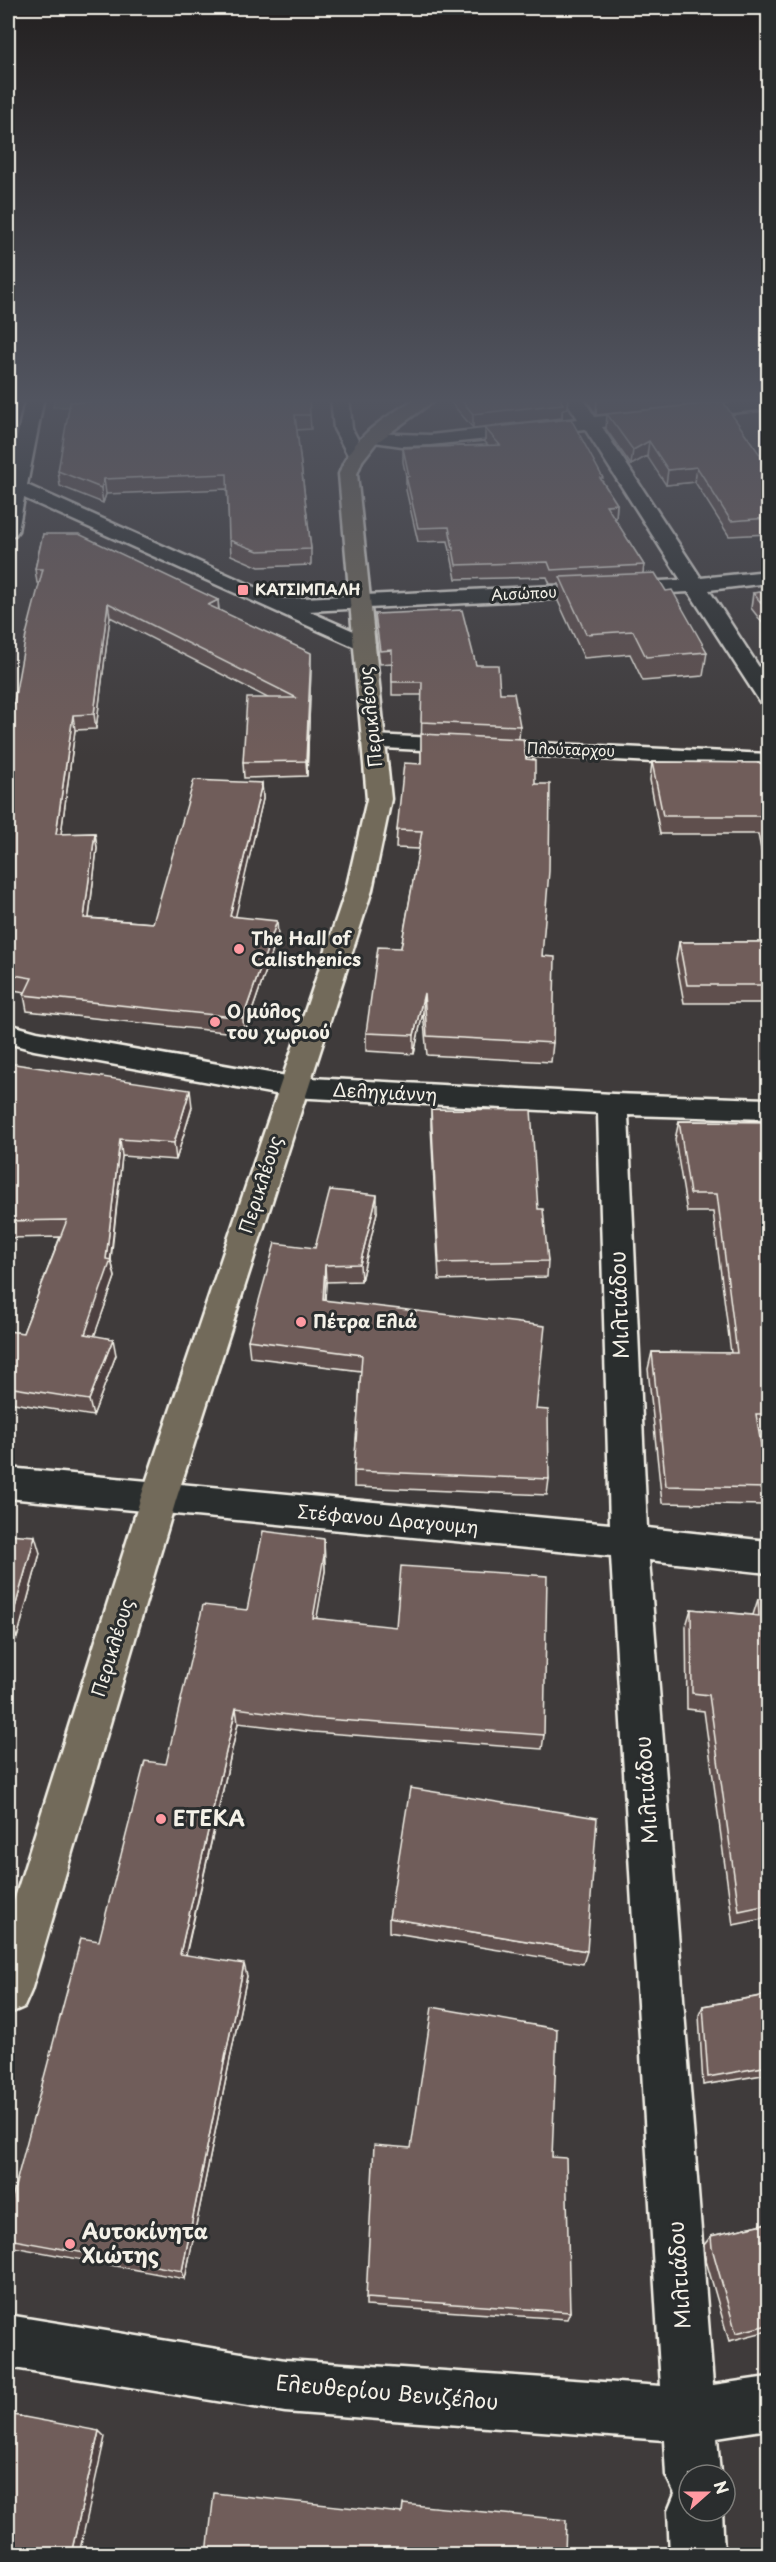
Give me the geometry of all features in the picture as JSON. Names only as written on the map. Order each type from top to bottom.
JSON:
[{"type":"main road","name":"Περικλέους","points":[[8,1991],[158,1500],[292,1087],[359,890],[379,799],[352,517]]},
{"type":"street","points":[[8,531],[21,522],[55,517]]},
{"type":"street","points":[[67,517],[82,519]]},
{"type":"street","points":[[78,517],[364,644]]},
{"type":"street","points":[[651,517],[768,697]]},
{"type":"street","name":"Αισώπου","points":[[279,606],[696,585],[768,577]]},
{"type":"street","name":"Πλούταρχου","points":[[373,742],[768,761]]},
{"type":"street","name":"Δεληγιάννη","points":[[8,1033],[34,1041],[292,1087],[613,1104],[768,1109]]},
{"type":"street","name":"Μιλτιάδου","points":[[613,1104],[629,1541],[692,2463]]},
{"type":"street","name":"Στέφανου Δραγουμη","points":[[8,1483],[158,1500],[629,1541],[768,1557]]},
{"type":"street","name":"Ελευθερίου Βενιζέλου","points":[[8,2341],[285,2386],[690,2415],[768,2403]]},
{"type":"street","points":[[695,2523],[697,2554]]},
{"type":"building","points":[[228,517],[307,517],[311,549],[258,551],[229,540]]},
{"type":"building","points":[[415,517],[613,517],[644,565],[551,570],[548,562],[456,565],[449,527],[418,528]]},
{"type":"building","points":[[728,517],[768,517],[768,518],[731,521]]},
{"type":"building","points":[[43,534],[79,534],[218,600],[208,605],[311,653],[306,761],[243,762],[247,698],[297,698],[108,603],[94,714],[73,715],[56,834],[95,833],[84,918],[153,923],[194,780],[262,783],[230,916],[277,921],[243,1018],[24,995],[32,978],[8,974],[8,735],[26,635],[43,569],[35,569]]},
{"type":"building","points":[[655,573],[666,591],[672,590],[707,652],[646,657],[633,631],[586,634],[560,577]]},
{"type":"building","points":[[768,591],[768,611],[753,593]]},
{"type":"building","points":[[462,610],[476,665],[498,665],[500,693],[514,693],[520,726],[421,722],[422,682],[392,682],[392,650],[380,651],[375,614]]},
{"type":"building","points":[[421,734],[523,739],[526,759],[535,760],[535,784],[550,784],[549,871],[542,956],[555,957],[553,1043],[427,1036],[424,993],[414,1035],[366,1033],[378,947],[401,948],[422,831],[397,830],[404,763],[421,764]]},
{"type":"building","points":[[652,762],[768,763],[768,849],[762,816],[663,816]]},
{"type":"building","points":[[679,942],[768,942],[768,985],[687,985]]},
{"type":"building","points":[[8,1063],[190,1090],[174,1143],[120,1139],[106,1259],[111,1260],[85,1334],[113,1339],[89,1400],[8,1387],[8,1331],[23,1333],[67,1220],[8,1221]]},
{"type":"building","points":[[431,1109],[531,1110],[538,1209],[543,1209],[548,1261],[439,1263]]},
{"type":"building","points":[[679,1121],[768,1122],[768,1414],[756,1414],[768,1488],[666,1486],[652,1352],[737,1353],[717,1194],[690,1194]]},
{"type":"building","points":[[330,1190],[377,1195],[360,1264],[325,1265],[323,1300],[545,1326],[536,1409],[548,1410],[549,1479],[354,1471],[362,1355],[248,1340],[275,1243],[315,1248]]},
{"type":"building","points":[[263,1531],[324,1539],[324,1556],[313,1618],[396,1627],[401,1566],[547,1576],[544,1735],[311,1718],[236,1708],[180,1954],[244,1964],[182,2271],[8,2239],[8,2213],[81,1938],[99,1941],[145,1761],[166,1764],[203,1605],[247,1610]]},
{"type":"building","points":[[8,1534],[35,1536],[11,1622],[8,1622]]},
{"type":"building","points":[[758,1599],[768,1600],[768,1905],[739,1911],[709,1695],[692,1693],[691,1609],[759,1616]]},
{"type":"building","points":[[410,1788],[597,1818],[587,1951],[389,1918]]},
{"type":"building","points":[[768,1995],[768,2066],[708,2077],[703,2006]]},
{"type":"building","points":[[432,2007],[557,2029],[552,2157],[566,2158],[570,2312],[366,2298],[374,2145],[411,2148]]},
{"type":"building","points":[[768,2223],[768,2325],[736,2333],[712,2248],[711,2236]]},
{"type":"building","points":[[8,2414],[99,2431],[71,2554],[8,2554]]},
{"type":"building","points":[[214,2493],[402,2513],[403,2504],[566,2520],[565,2554],[207,2554]]},
{"type":"place","name":"ΚΑΤΣΙΜΠΑΛΗ","points":[[243,590]]},
{"type":"place","name":"The Hall of Calisthenics","points":[[239,949]]},
{"type":"place","name":"Ο μύλος του χωριού","points":[[215,1022]]},
{"type":"place","name":"Πέτρα Ελιά","points":[[301,1322]]},
{"type":"place","name":"ΕΤΕΚΑ","points":[[161,1819]]},
{"type":"place","name":"Αυτοκίνητα Χιώτης","points":[[70,2244]]}]
